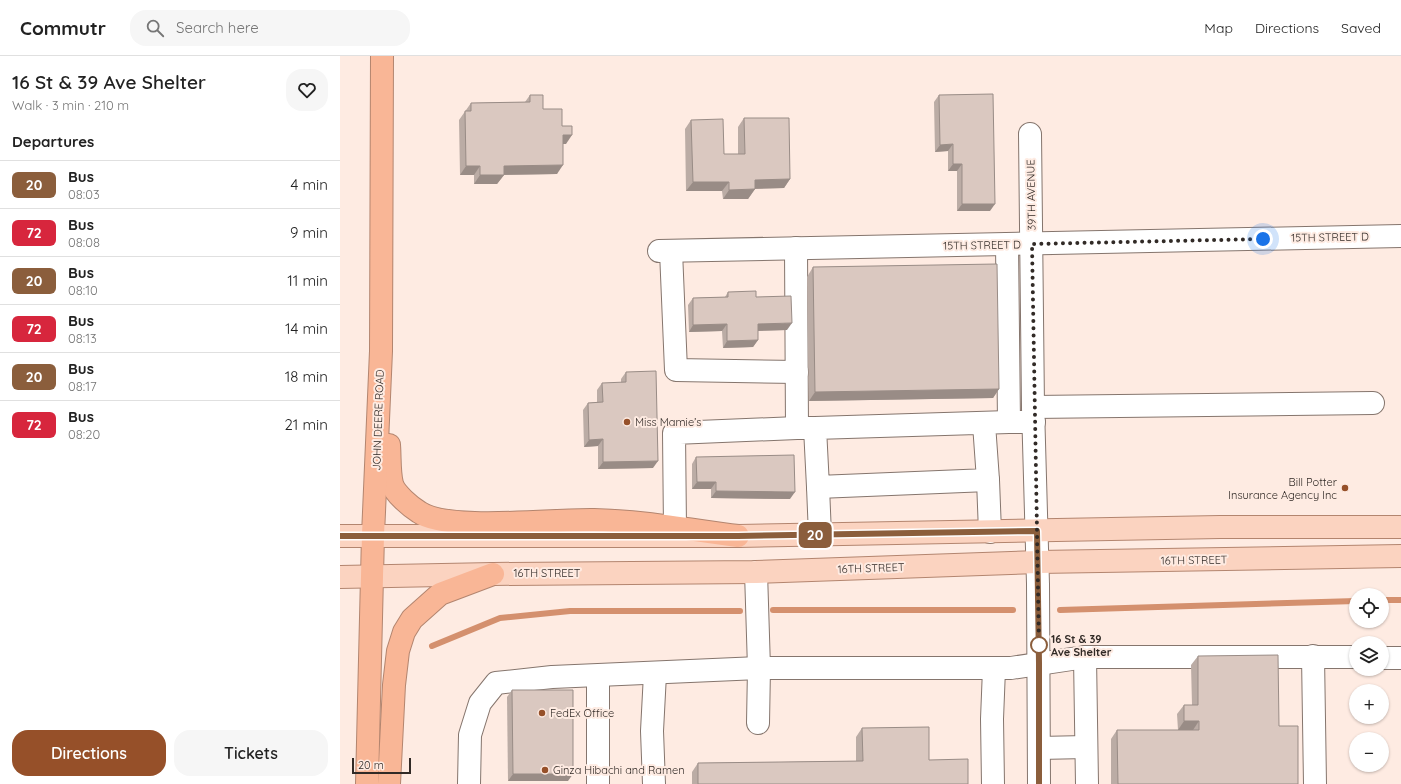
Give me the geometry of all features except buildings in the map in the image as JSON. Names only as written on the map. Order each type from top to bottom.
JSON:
[{"type":"highway","name":"JOHN DEERE ROAD","points":[[367,784],[373,535],[381,351],[382,56]]},
{"type":"highway","points":[[381,351],[392,486],[403,499],[420,513],[440,520],[468,523],[594,520],[640,523],[738,536]]},
{"type":"highway","points":[[388,784],[394,685],[398,651],[404,632],[412,619],[440,594],[493,574]]},
{"type":"main road","points":[[340,536],[738,536],[1220,527],[1401,527]]},
{"type":"main road","name":"16TH STREET","points":[[340,577],[756,572],[1038,562],[1401,556]]},
{"type":"street","name":"39TH AVENUE","points":[[1030,134],[1034,415],[1038,562],[1039,784]]},
{"type":"street","name":"15TH STREET D","points":[[797,372],[676,370],[665,251],[1401,236]]},
{"type":"street","points":[[1007,244],[1002,329],[1003,369],[1009,422]]},
{"type":"street","points":[[796,248],[797,372],[806,428],[818,487],[820,535]]},
{"type":"street","points":[[675,528],[674,433],[984,424],[1009,422],[1034,415],[1373,403]]},
{"type":"street","points":[[984,424],[990,532]]},
{"type":"street","points":[[818,487],[988,480]]},
{"type":"street","points":[[756,572],[759,668],[758,723]]},
{"type":"street","points":[[1313,656],[1314,784]]},
{"type":"street","points":[[1085,657],[1087,784]]},
{"type":"street","points":[[469,784],[470,734],[480,703],[496,683],[552,677],[655,674],[759,668],[1011,668],[1085,657],[1349,657]]},
{"type":"street","points":[[1389,658],[1401,658]]},
{"type":"street","points":[[993,784],[992,718],[994,668]]},
{"type":"street","points":[[654,784],[652,731],[655,674]]},
{"type":"street","points":[[598,676],[598,784]]},
{"type":"street","points":[[1039,748],[1086,747]]},
{"type":"waterway","points":[[1389,600],[1401,600]]},
{"type":"waterway","points":[[1060,610],[1349,601]]},
{"type":"waterway","points":[[773,610],[1013,610]]},
{"type":"waterway","points":[[432,646],[500,618],[570,611],[740,611]]},
{"type":"bus line","name":"20","points":[[340,536],[738,536],[1037,531],[1039,784]]},
{"type":"place","name":"Miss Mamie’s","points":[[627,422]]},
{"type":"place","name":"Bill Potter Insurance Agency Inc","points":[[1345,488]]},
{"type":"place","name":"16 St & 39 Ave Shelter","points":[[1039,645]]},
{"type":"place","name":"FedEx Office","points":[[542,713]]},
{"type":"place","name":"Ginza Hibachi and Ramen","points":[[545,770]]},
{"type":"route","points":[[1039,645],[1032,244],[1263,239]]}]
